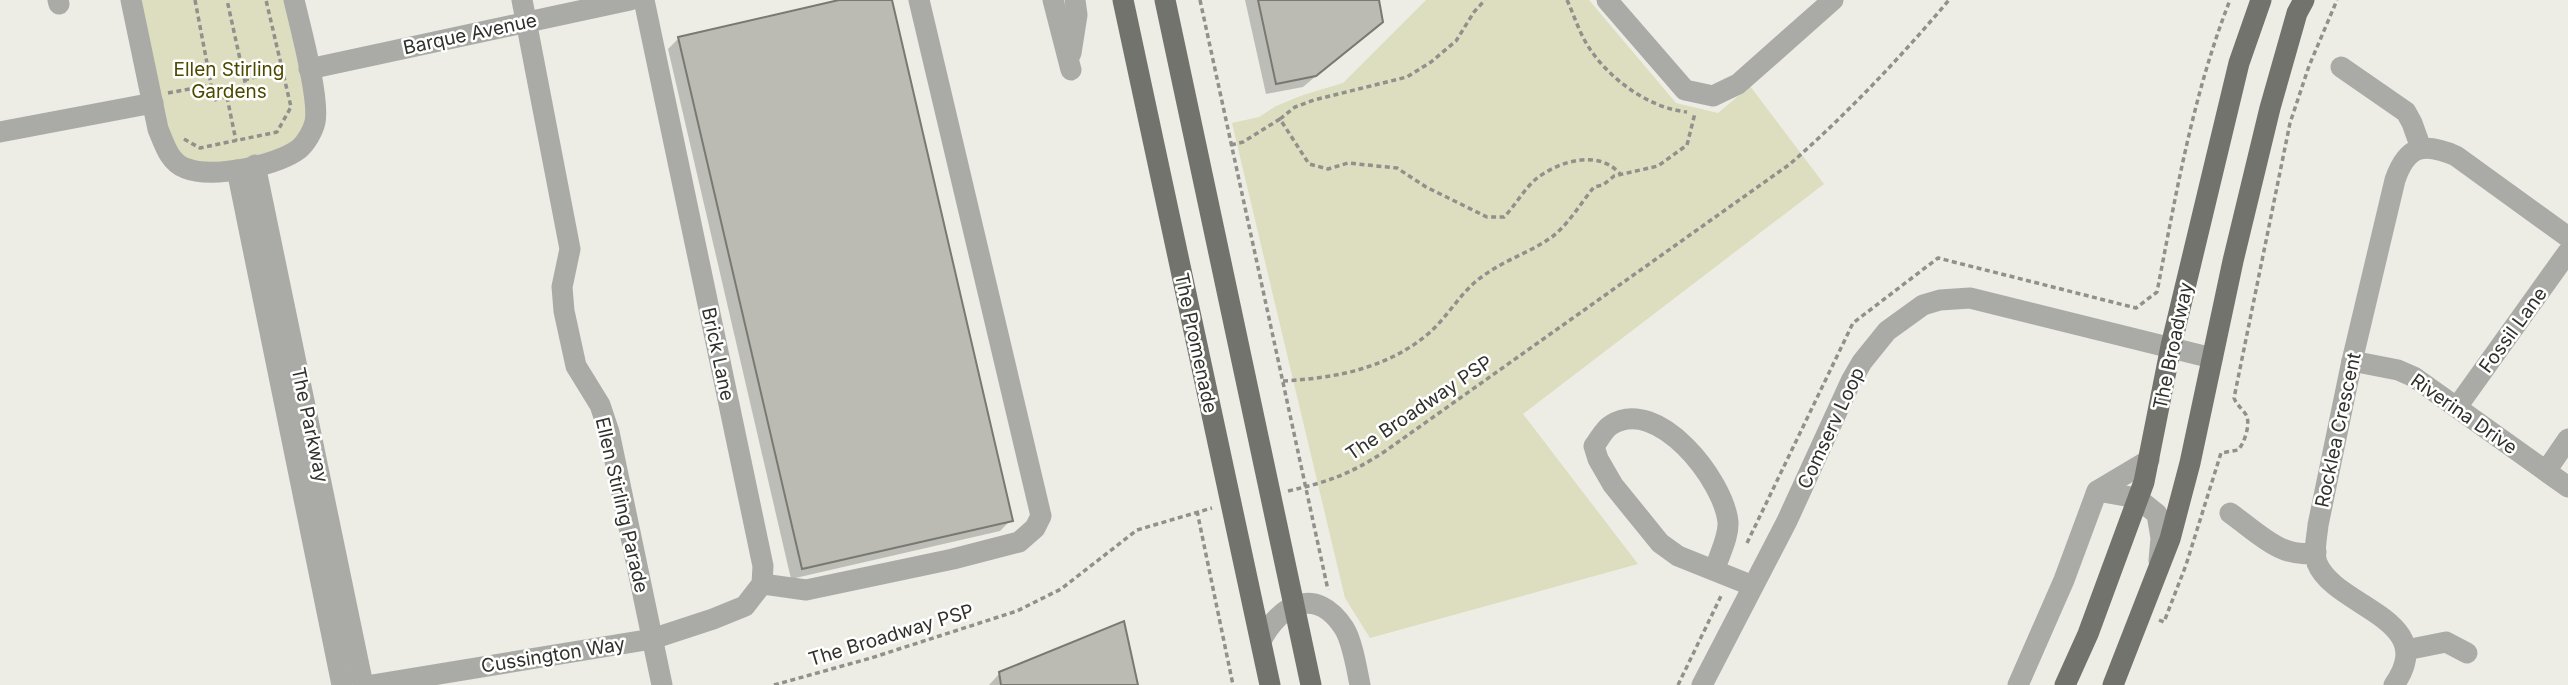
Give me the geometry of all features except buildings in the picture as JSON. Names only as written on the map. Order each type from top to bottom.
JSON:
[{"type":"main road","name":"The Promenade","points":[[1122,0],[1270,685]]},
{"type":"main road","points":[[1165,0],[1311,685]]},
{"type":"main road","name":"The Broadway","points":[[2064,685],[2088,634],[2149,460],[2171,346],[2239,63],[2261,0]]},
{"type":"main road","points":[[2113,685],[2170,540],[2190,463],[2270,108],[2297,13],[2304,0]]},
{"type":"street","points":[[131,0],[158,129],[174,161],[183,168],[198,171],[246,168],[299,149],[310,135],[316,120],[309,69],[294,0]]},
{"type":"street","name":"Ellen Stirling Parade","points":[[522,0],[570,249],[562,287],[564,311],[576,366],[600,405],[609,432],[662,685]]},
{"type":"street","name":"Barque Avenue","points":[[309,69],[630,0]]},
{"type":"street","name":"Brick Lane","points":[[644,0],[763,566],[762,584]]},
{"type":"street","points":[[652,639],[738,610],[752,600],[762,584],[806,590],[953,559],[1018,542],[1035,528],[1041,516],[919,0]]},
{"type":"street","points":[[1053,0],[1071,70],[1077,15],[1075,0]]},
{"type":"street","points":[[1608,0],[1685,90],[1713,96],[1738,84],[1833,0]]},
{"type":"street","points":[[2341,67],[2406,112],[2413,123],[2421,148],[2442,150],[2456,156],[2568,237]]},
{"type":"street","points":[[0,132],[153,103]]},
{"type":"street","name":"Rocklea Crescent","points":[[2316,552],[2318,525],[2352,360],[2395,180],[2406,156],[2421,148]]},
{"type":"street","name":"The Parkway","points":[[246,168],[342,685]]},
{"type":"street","name":"The Parkway","points":[[246,168],[363,685]]},
{"type":"street","name":"Fossil Lane","points":[[2457,407],[2568,252]]},
{"type":"street","name":"Comserv Loop","points":[[1702,685],[1787,521],[1862,362],[1887,331],[1923,305],[1940,300],[1970,298],[2212,358]]},
{"type":"street","name":"Riverina Drive","points":[[2352,360],[2399,370],[2414,377],[2568,487]]},
{"type":"street","points":[[1723,573],[1728,526],[1724,501],[1710,475],[1685,446],[1656,424],[1630,418],[1610,425],[1594,446],[1598,458],[1613,485],[1660,543],[1678,556],[1753,586]]},
{"type":"street","points":[[2546,471],[2568,439]]},
{"type":"street","points":[[2018,685],[2064,580],[2097,491],[2149,460]]},
{"type":"street","points":[[2097,491],[2137,498],[2157,514],[2161,538],[2159,570]]},
{"type":"street","points":[[2230,513],[2286,553],[2302,556],[2316,552],[2317,562],[2324,575],[2398,632],[2404,640],[2406,650],[2404,668],[2395,685]]},
{"type":"street","points":[[1261,640],[1269,625],[1294,605],[1308,602],[1327,610],[1344,629],[1360,685]]},
{"type":"street","name":"Cussington Way","points":[[372,685],[652,639]]},
{"type":"street","points":[[2406,650],[2446,642],[2467,653]]},
{"type":"path","points":[[195,0],[214,100],[247,91],[227,0]]},
{"type":"path","points":[[177,134],[200,148],[277,132],[291,107],[266,0]]},
{"type":"path","points":[[1200,0],[1334,618]]},
{"type":"path","points":[[1231,145],[1243,142],[1295,107],[1407,77],[1431,62],[1455,41],[1485,0]]},
{"type":"path","points":[[1567,0],[1587,45],[1612,75],[1643,97],[1679,111],[1706,115]]},
{"type":"path","name":"The Broadway PSP","points":[[1270,495],[1331,481],[1359,468],[1790,164],[1826,132],[1949,0]]},
{"type":"path","points":[[1678,685],[1723,573],[1853,323],[1938,258],[2136,308],[2157,292],[2180,170],[2201,88],[2230,0]]},
{"type":"path","points":[[244,80],[282,70]]},
{"type":"path","points":[[166,80],[168,93],[211,85]]},
{"type":"path","points":[[227,97],[236,141]]},
{"type":"path","points":[[1283,381],[1370,368],[1398,355],[1429,334],[1480,277],[1549,239],[1594,187],[1603,185],[1614,176],[1658,166],[1687,145],[1695,113]]},
{"type":"path","points":[[1280,119],[1309,164],[1328,169],[1348,163],[1397,168],[1426,187],[1487,217],[1504,217],[1536,179],[1574,160],[1597,159],[1613,165],[1621,175]]},
{"type":"path","name":"The Broadway PSP","points":[[774,685],[871,658],[1017,611],[1061,589],[1138,530],[1231,503]]},
{"type":"path","points":[[1197,511],[1233,685]]},
{"type":"green space","name":"Ellen Stirling Gardens","points":[[131,0],[294,0],[310,136],[255,165],[174,161]]},
{"type":"green space","points":[[1426,0],[1589,0],[1676,103],[1718,113],[1750,86],[1824,184],[1523,414],[1638,564],[1370,638],[1345,598],[1232,123],[1259,117],[1276,106],[1303,95],[1343,83]]}]
